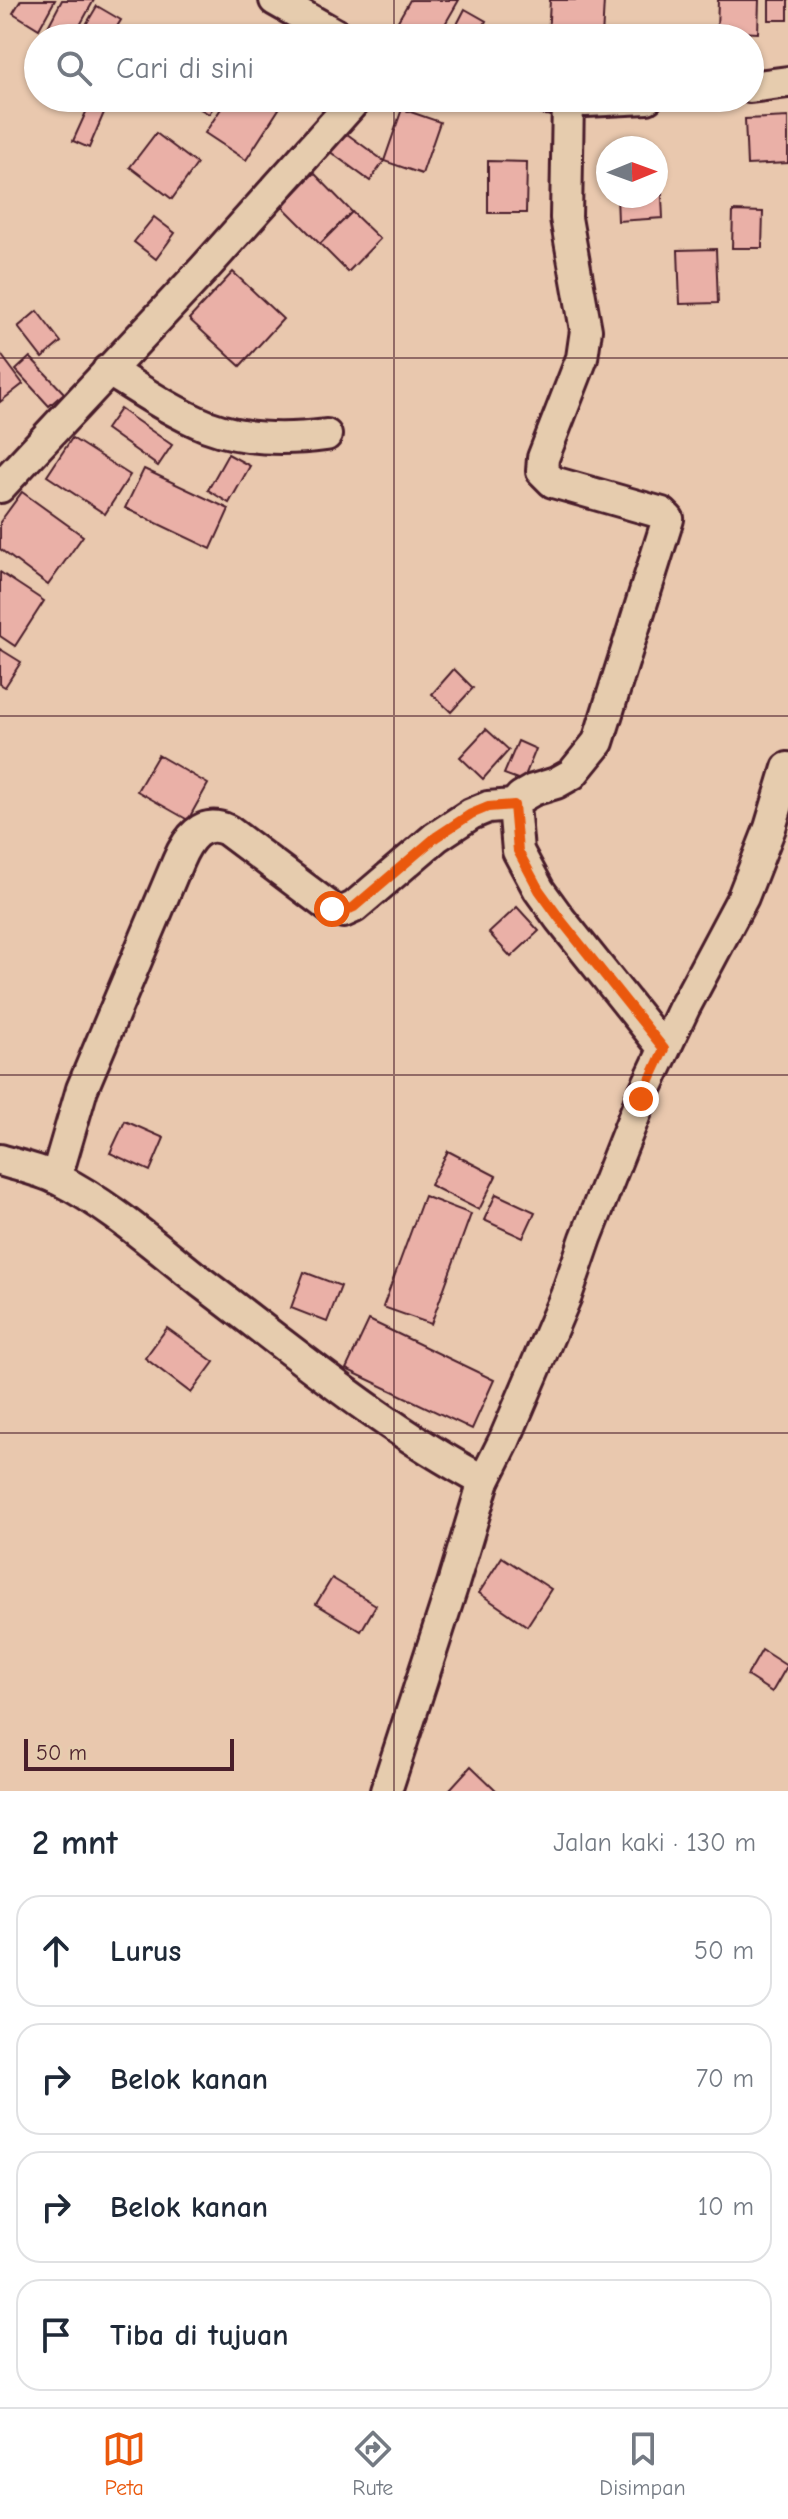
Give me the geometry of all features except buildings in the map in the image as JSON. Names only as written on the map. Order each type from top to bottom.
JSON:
[{"type":"street","points":[[275,0],[317,24]]},
{"type":"street","points":[[764,85],[788,82]]},
{"type":"street","points":[[0,487],[203,270],[344,112]]},
{"type":"street","points":[[56,1178],[82,1089],[185,844],[201,828],[218,825],[227,830],[332,909],[343,912],[354,907],[436,837],[471,814],[488,807],[514,805],[533,790],[572,774],[598,742],[668,519],[662,513],[553,482],[542,471],[543,458],[582,358],[586,330],[566,218],[557,112]]},
{"type":"street","points":[[108,370],[208,426],[294,439],[326,435]]},
{"type":"street","points":[[386,1791],[484,1481],[566,1296],[617,1158],[664,1049],[743,897],[770,828],[788,768]]},
{"type":"street","points":[[514,805],[518,851],[539,890],[664,1049]]},
{"type":"street","points":[[0,1160],[56,1178],[111,1212],[301,1359],[406,1435],[484,1481]]},
{"type":"route","points":[[332,909],[343,912],[354,907],[398,867],[471,814],[488,807],[514,805],[518,851],[539,890],[664,1049],[641,1099]]}]
